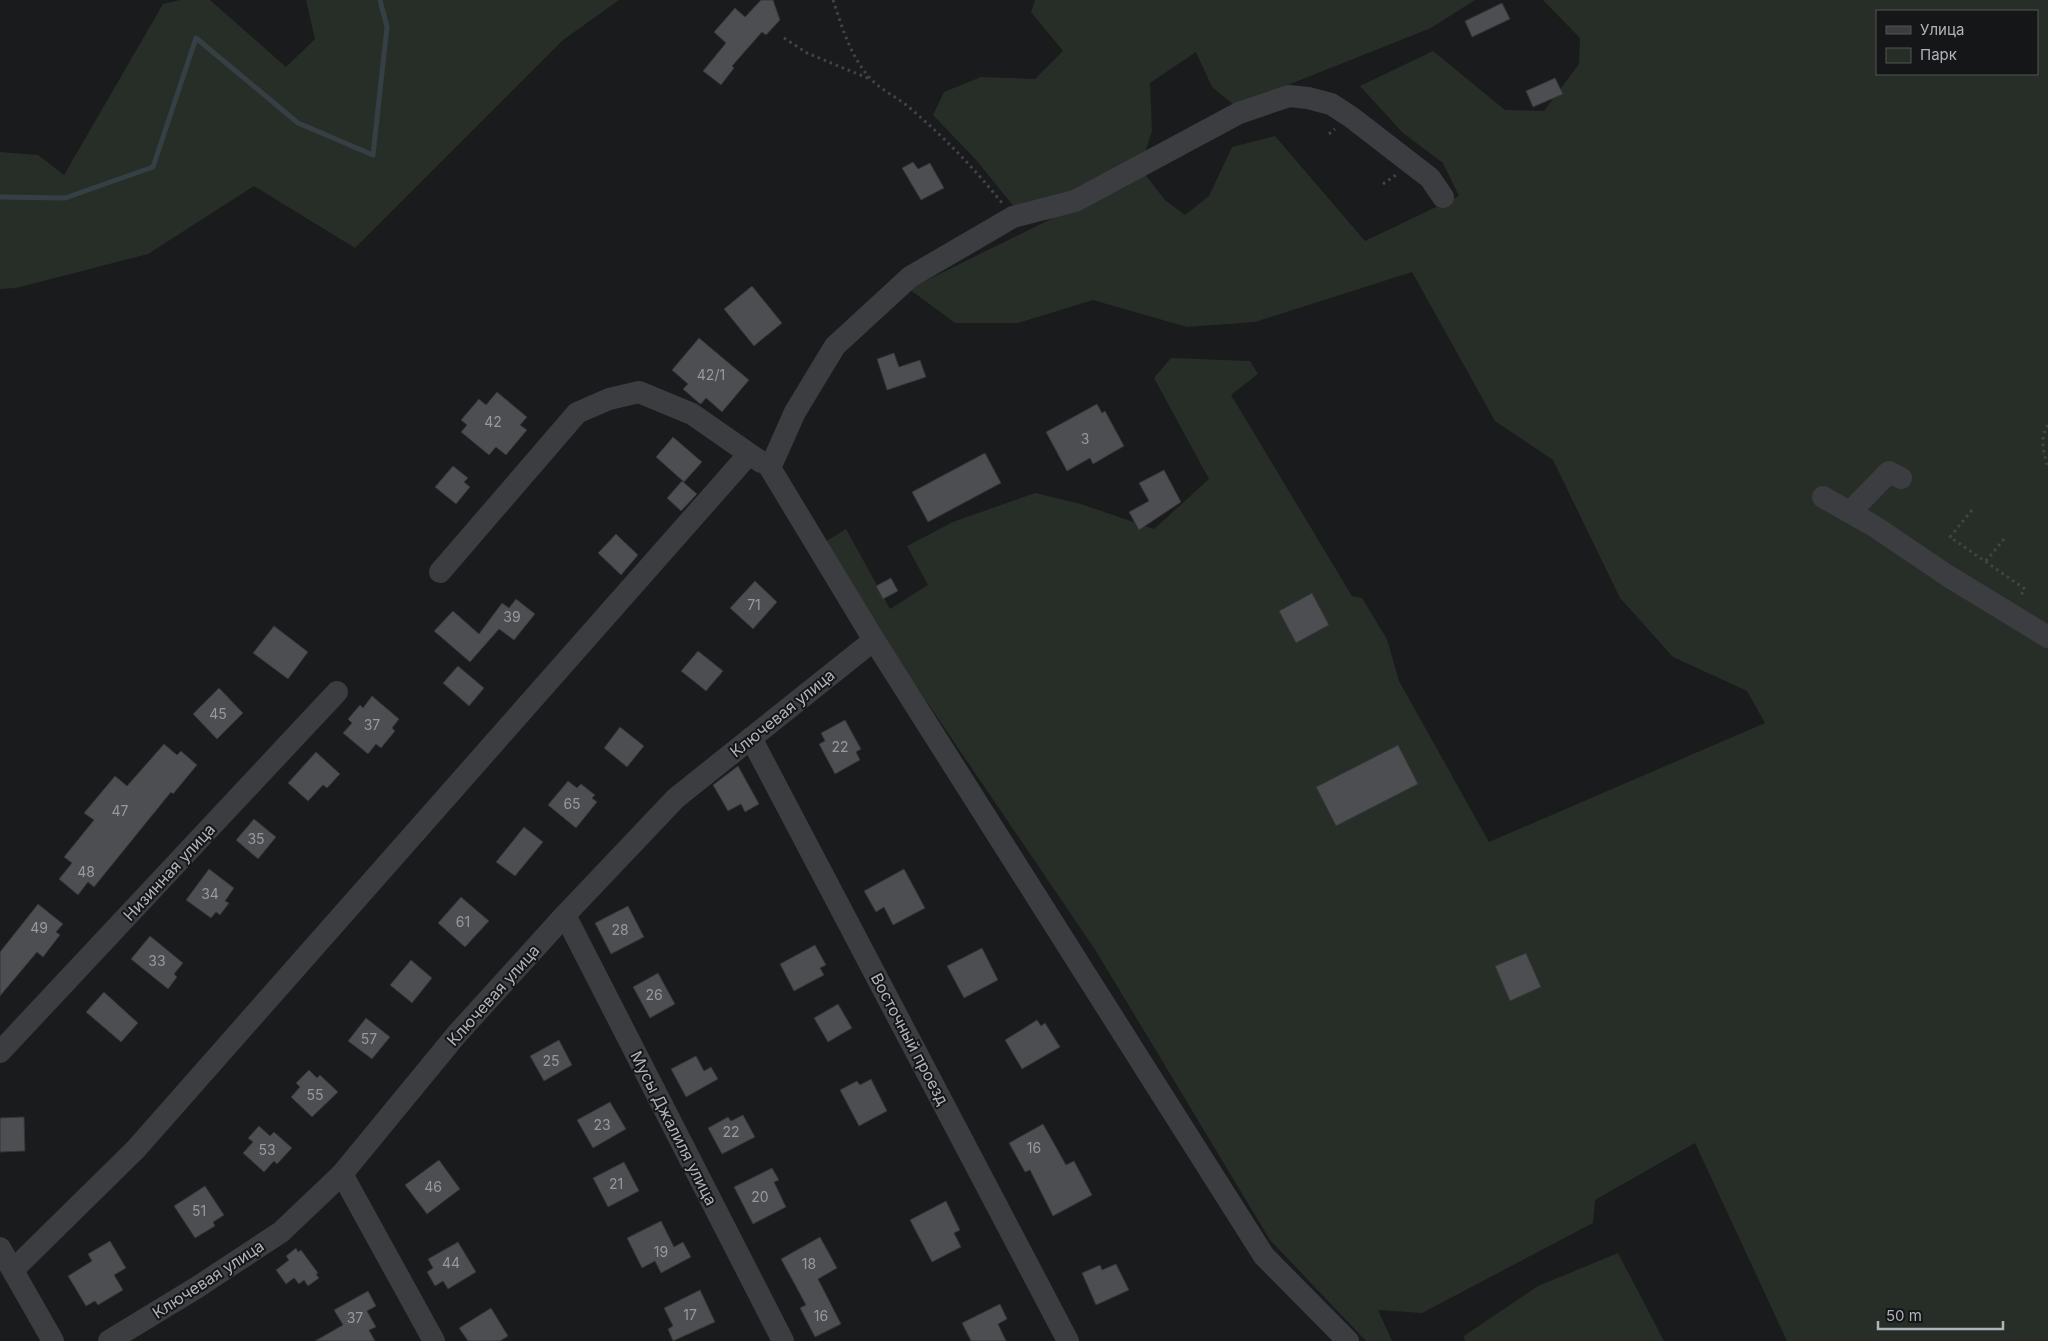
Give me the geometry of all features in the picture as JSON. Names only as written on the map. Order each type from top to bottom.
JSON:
[{"type":"street","points":[[770,468],[795,412],[835,346],[910,277],[1012,217],[1075,201],[1239,113],[1289,96],[1308,98],[1331,104],[1351,116],[1430,178],[1443,197]]},
{"type":"street","points":[[440,572],[577,413],[609,399],[640,392],[692,414],[770,468],[874,640],[1264,1256],[1348,1341]]},
{"type":"street","points":[[12,1270],[136,1149],[749,454]]},
{"type":"street","points":[[1850,512],[1889,472],[1901,478]]},
{"type":"street","points":[[1823,497],[1850,512],[2048,637]]},
{"type":"street","name":"Ключевая улица","points":[[109,1341],[196,1288],[281,1232],[342,1174],[457,1034],[565,915],[676,798],[874,640]]},
{"type":"street","name":"Низинная улица","points":[[0,1052],[338,692]]},
{"type":"street","name":"Восточный проезд","points":[[751,738],[1068,1341]]},
{"type":"street","name":"Мусы Джалиля улица","points":[[565,915],[783,1341]]},
{"type":"street","points":[[342,1174],[434,1341]]},
{"type":"street","points":[[0,1248],[53,1341]]},
{"type":"path","points":[[833,0],[847,41],[871,80]]},
{"type":"path","points":[[784,38],[807,53],[871,80],[904,102],[940,133],[971,164],[1012,217]]},
{"type":"path","points":[[2048,425],[2043,434],[2042,444],[2048,468]]},
{"type":"path","points":[[1972,510],[1950,537],[2025,589],[2008,613]]},
{"type":"path","points":[[1986,561],[2004,539]]},
{"type":"green space","points":[[180,0],[210,0],[286,67],[315,39],[306,0],[619,0],[563,40],[355,248],[254,186],[148,254],[16,288],[0,289],[0,152],[38,155],[64,175],[163,4]]},
{"type":"green space","points":[[1035,0],[1475,0],[1431,28],[1235,106],[1212,87],[1196,52],[1150,83],[1152,131],[1144,156],[1082,188],[1015,208],[977,161],[933,115],[944,92],[981,77],[1035,79],[1063,51],[1031,12]]},
{"type":"green space","points":[[1543,0],[2048,0],[2048,1341],[1787,1341],[1695,1143],[1595,1200],[1593,1223],[1422,1313],[1378,1310],[1392,1341],[1366,1341],[1270,1240],[1096,951],[884,639],[825,542],[846,529],[890,609],[928,585],[907,546],[953,522],[1035,493],[1081,504],[1154,529],[1209,479],[1154,378],[1171,358],[1250,361],[1258,374],[1231,395],[1352,596],[1362,598],[1387,639],[1399,681],[1489,842],[1765,723],[1747,691],[1673,657],[1620,598],[1553,460],[1495,421],[1412,272],[1255,322],[1187,327],[1093,300],[1018,323],[955,323],[909,289],[1144,173],[1165,200],[1185,215],[1209,196],[1232,147],[1275,136],[1365,241],[1459,196],[1443,163],[1403,133],[1360,86],[1433,51],[1505,110],[1544,111],[1579,64],[1580,38]]},
{"type":"green space","points":[[1618,1253],[1664,1341],[1465,1341],[1464,1336],[1538,1286]]},
{"type":"building","points":[[761,0],[773,0],[780,20],[766,35],[762,32],[732,66],[734,68],[721,85],[703,71],[726,43],[714,32],[735,8],[745,17]]},
{"type":"building","points":[[1502,3],[1510,19],[1472,37],[1465,21]]},
{"type":"building","points":[[1555,78],[1563,94],[1533,107],[1526,91]]},
{"type":"building","points":[[913,162],[918,169],[930,163],[944,188],[921,200],[902,168]]},
{"type":"building","points":[[752,286],[782,323],[754,346],[724,309]]},
{"type":"building","points":[[699,338],[749,380],[722,412],[706,398],[701,404],[699,403],[683,389],[688,384],[672,370]]},
{"type":"building","points":[[894,353],[899,367],[920,360],[926,377],[887,390],[877,359]]},
{"type":"building","points":[[497,392],[527,417],[520,425],[527,430],[506,455],[496,447],[489,455],[461,432],[467,425],[461,420],[479,399],[486,405]]},
{"type":"building","points":[[1097,404],[1102,413],[1105,411],[1124,446],[1093,464],[1090,458],[1067,471],[1046,432]]},
{"type":"building","points":[[673,437],[702,462],[684,482],[656,457]]},
{"type":"building","points":[[985,453],[1001,483],[928,522],[912,492]]},
{"type":"building","points":[[453,466],[468,478],[464,482],[470,487],[456,504],[435,487]]},
{"type":"building","points":[[1164,470],[1181,502],[1139,530],[1129,512],[1149,501],[1139,483]]},
{"type":"building","points":[[682,481],[697,494],[681,511],[667,498]]},
{"type":"building","points":[[616,534],[638,555],[621,575],[598,553]]},
{"type":"building","points":[[891,578],[898,591],[883,599],[876,586]]},
{"type":"building","points":[[755,581],[777,602],[753,629],[730,608]]},
{"type":"building","points":[[1312,593],[1329,625],[1296,643],[1279,611]]},
{"type":"building","points":[[516,599],[535,614],[514,640],[499,629],[470,662],[434,631],[453,611],[479,634],[502,603],[509,608]]},
{"type":"building","points":[[274,626],[308,652],[288,679],[253,653]]},
{"type":"building","points":[[698,651],[723,671],[706,691],[681,671]]},
{"type":"building","points":[[458,666],[484,688],[469,706],[443,683]]},
{"type":"building","points":[[219,688],[243,713],[217,739],[193,714]]},
{"type":"building","points":[[372,696],[399,719],[392,728],[395,731],[381,748],[376,744],[368,754],[343,733],[352,723],[348,719],[360,705],[363,708]]},
{"type":"building","points":[[845,720],[861,749],[856,752],[860,760],[835,774],[819,744],[825,741],[821,733]]},
{"type":"building","points":[[620,727],[644,746],[627,767],[604,748]]},
{"type":"building","points":[[164,744],[177,755],[181,751],[197,765],[173,794],[171,792],[94,887],[88,882],[78,895],[59,879],[72,863],[64,857],[94,820],[84,813],[115,776],[127,786]]},
{"type":"building","points":[[1398,745],[1418,784],[1336,826],[1316,787]]},
{"type":"building","points":[[316,752],[340,774],[327,788],[323,785],[308,801],[288,783]]},
{"type":"building","points":[[738,766],[759,804],[745,812],[741,804],[728,811],[713,785]]},
{"type":"building","points":[[568,781],[577,788],[581,784],[595,795],[592,798],[597,802],[576,828],[548,805]]},
{"type":"building","points":[[254,819],[276,837],[258,859],[236,840]]},
{"type":"building","points":[[524,827],[543,842],[515,876],[496,862]]},
{"type":"building","points":[[209,869],[234,888],[225,901],[229,903],[220,915],[216,912],[211,918],[186,900]]},
{"type":"building","points":[[904,869],[925,908],[893,925],[884,907],[876,912],[864,891]]},
{"type":"building","points":[[461,897],[489,921],[465,947],[438,923]]},
{"type":"building","points":[[38,904],[63,924],[56,932],[60,935],[43,957],[37,952],[0,996],[0,952]]},
{"type":"building","points":[[628,906],[644,937],[611,954],[595,923]]},
{"type":"building","points":[[150,936],[183,963],[174,974],[177,977],[168,989],[131,959]]},
{"type":"building","points":[[815,945],[826,965],[820,968],[824,975],[794,991],[780,964]]},
{"type":"building","points":[[982,948],[998,980],[964,998],[947,966]]},
{"type":"building","points":[[1526,953],[1541,987],[1510,1001],[1495,966]]},
{"type":"building","points":[[411,960],[432,978],[412,1003],[390,985]]},
{"type":"building","points":[[658,973],[675,1004],[650,1018],[633,987]]},
{"type":"building","points":[[104,992],[138,1023],[121,1042],[86,1012]]},
{"type":"building","points":[[838,1004],[852,1028],[828,1042],[814,1018]]},
{"type":"building","points":[[366,1018],[390,1037],[372,1059],[348,1041]]},
{"type":"building","points":[[1037,1020],[1041,1026],[1045,1023],[1060,1047],[1022,1069],[1005,1040]]},
{"type":"building","points":[[559,1040],[572,1065],[544,1081],[530,1056]]},
{"type":"building","points":[[696,1056],[704,1071],[711,1067],[718,1079],[686,1097],[671,1069]]},
{"type":"building","points":[[309,1070],[317,1078],[320,1075],[338,1092],[312,1117],[291,1097],[300,1087],[296,1083]]},
{"type":"building","points":[[871,1079],[887,1111],[859,1126],[840,1090],[857,1081],[860,1085]]},
{"type":"building","points":[[610,1102],[626,1129],[593,1148],[577,1120]]},
{"type":"building","points":[[743,1115],[755,1137],[722,1154],[708,1128],[728,1117],[731,1121]]},
{"type":"building","points":[[24,1117],[25,1151],[0,1152],[0,1118]]},
{"type":"building","points":[[1043,1124],[1066,1165],[1074,1161],[1092,1195],[1053,1216],[1030,1170],[1025,1172],[1009,1143]]},
{"type":"building","points":[[259,1126],[270,1136],[274,1132],[292,1148],[277,1164],[274,1161],[264,1172],[243,1153],[253,1142],[248,1138]]},
{"type":"building","points":[[439,1160],[460,1189],[427,1214],[405,1185]]},
{"type":"building","points":[[624,1162],[639,1191],[608,1207],[593,1178]]},
{"type":"building","points":[[772,1168],[779,1180],[774,1182],[786,1207],[753,1224],[734,1187]]},
{"type":"building","points":[[205,1186],[224,1215],[213,1222],[215,1226],[195,1238],[174,1206]]},
{"type":"building","points":[[946,1201],[960,1230],[954,1233],[961,1247],[932,1262],[910,1220]]},
{"type":"building","points":[[661,1221],[674,1247],[683,1242],[691,1257],[661,1273],[655,1261],[642,1268],[627,1238]]},
{"type":"building","points":[[820,1237],[837,1268],[818,1279],[841,1324],[815,1337],[800,1308],[806,1305],[781,1259]]},
{"type":"building","points":[[110,1241],[126,1268],[114,1275],[123,1290],[98,1305],[95,1301],[86,1306],[68,1276],[92,1261],[88,1254]]},
{"type":"building","points":[[458,1242],[476,1272],[448,1289],[443,1281],[435,1286],[427,1272],[433,1268],[428,1259]]},
{"type":"building","points":[[296,1248],[298,1252],[301,1250],[318,1273],[316,1274],[319,1278],[308,1286],[304,1280],[299,1284],[294,1278],[286,1284],[276,1270],[289,1260],[286,1256]]},
{"type":"building","points":[[1116,1264],[1129,1290],[1096,1305],[1082,1273],[1100,1265],[1102,1270]]},
{"type":"building","points":[[700,1290],[715,1322],[673,1341],[668,1329],[673,1326],[664,1308]]},
{"type":"building","points":[[368,1291],[376,1306],[367,1311],[376,1327],[369,1330],[375,1341],[315,1341],[343,1325],[334,1310]]},
{"type":"building","points":[[1000,1304],[1007,1319],[998,1324],[1006,1341],[971,1341],[962,1323]]},
{"type":"building","points":[[491,1308],[508,1336],[500,1341],[468,1341],[459,1328]]},
{"type":"waterway","points":[[0,197],[65,198],[153,167],[196,38],[298,123],[373,155],[387,27],[380,0]]}]
